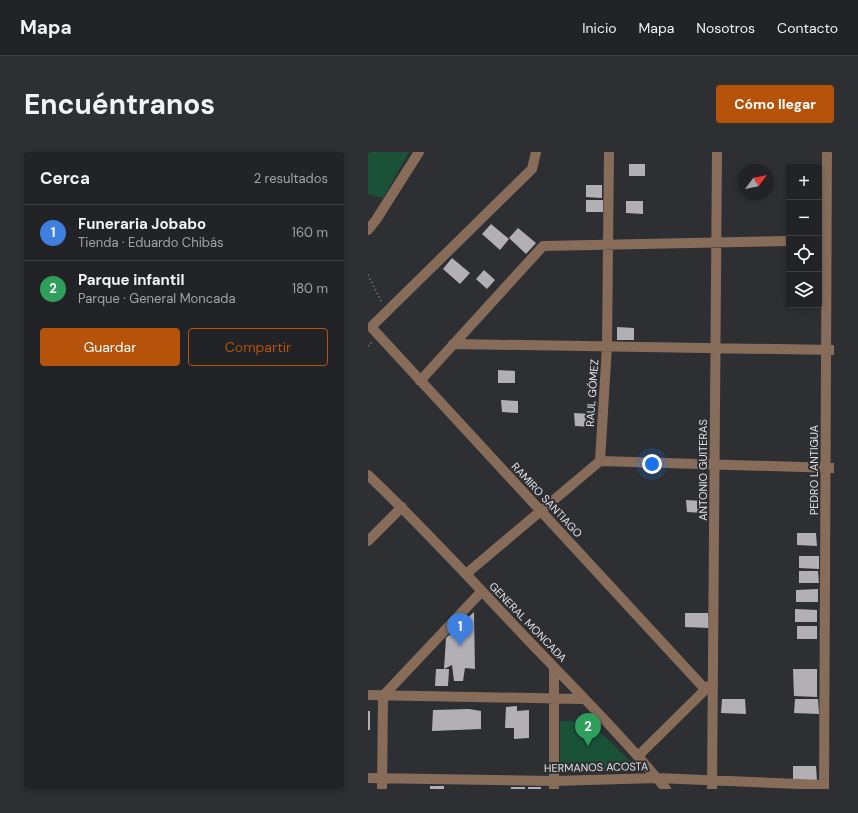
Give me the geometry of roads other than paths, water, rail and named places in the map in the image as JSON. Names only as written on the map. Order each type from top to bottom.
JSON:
[{"type":"street","points":[[368,230],[376,220],[418,152]]},
{"type":"street","name":"RAMIRO SANTIAGO","points":[[536,152],[532,169],[371,327],[705,689]]},
{"type":"street","name":"RAUL GÓMEZ","points":[[600,461],[607,346],[609,152]]},
{"type":"street","name":"ANTONIO GUITERAS","points":[[712,785],[717,152]]},
{"type":"street","name":"PEDRO LANTIGUA","points":[[824,787],[830,468],[830,276],[823,241],[830,201],[827,152]]},
{"type":"street","points":[[420,381],[543,246],[786,241]]},
{"type":"street","points":[[453,344],[830,350]]},
{"type":"street","points":[[466,574],[600,461],[715,463],[830,468]]},
{"type":"street","name":"GENERAL MONCADA","points":[[368,474],[402,507],[554,667],[638,756],[666,789]]},
{"type":"street","points":[[368,541],[402,507]]},
{"type":"street","points":[[382,789],[383,696],[482,591]]},
{"type":"street","points":[[554,667],[554,785]]},
{"type":"street","points":[[638,756],[713,682]]},
{"type":"street","points":[[368,695],[584,699]]},
{"type":"street","name":"HERMANOS ACOSTA","points":[[368,778],[554,785],[657,778],[712,785],[824,787]]},
{"type":"place","name":"Funeraria Jobabo","points":[[460,646]]},
{"type":"place","name":"Parque infantil","points":[[588,746]]}]
